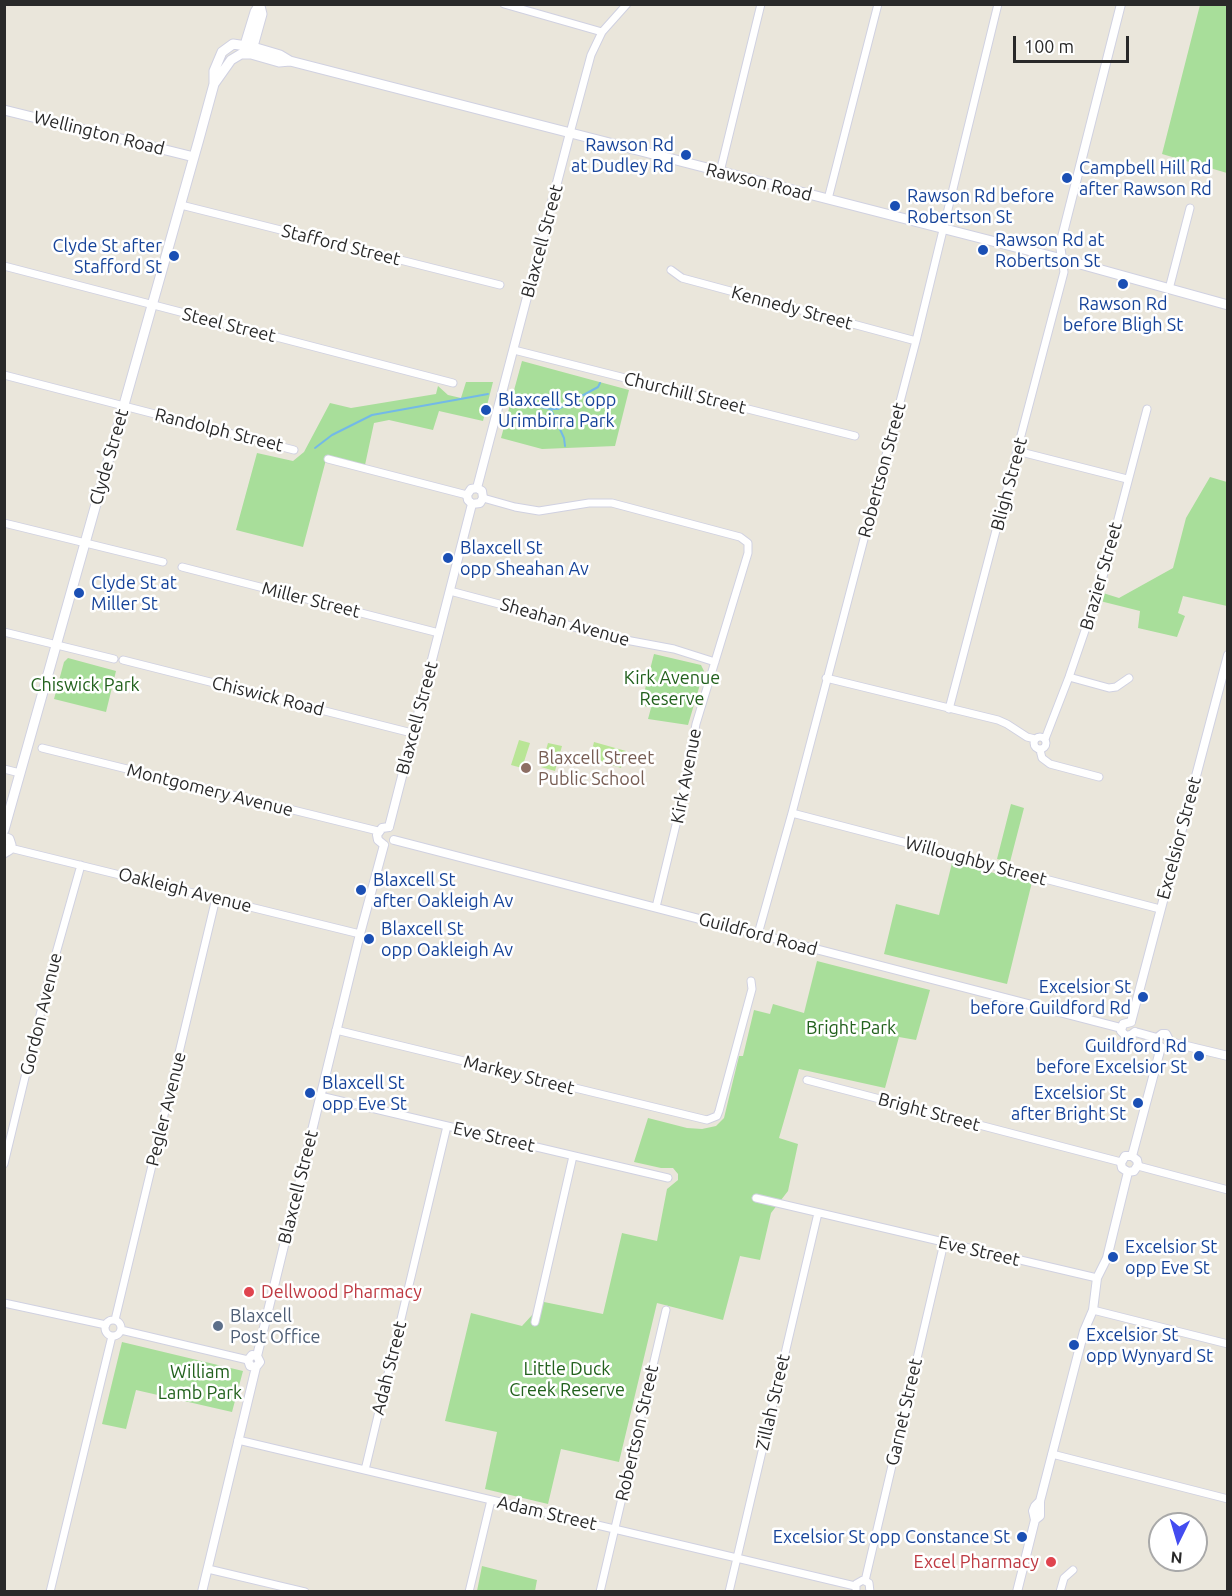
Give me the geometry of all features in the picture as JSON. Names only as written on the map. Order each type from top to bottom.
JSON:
[{"type":"main road","points":[[248,50],[262,14],[260,5]]},
{"type":"main road","name":"Rawson Road","points":[[248,50],[279,62],[290,61],[942,228],[1227,306]]},
{"type":"main road","name":"Clyde Street","points":[[4,830],[214,84],[231,60],[248,50]]},
{"type":"main road","name":"Wellington Road","points":[[4,110],[194,157]]},
{"type":"main road","points":[[4,837],[10,842],[7,850]]},
{"type":"street","points":[[504,4],[602,32]]},
{"type":"street","name":"Blaxcell Street","points":[[477,488],[591,55],[602,32],[627,4]]},
{"type":"street","points":[[720,172],[761,4]]},
{"type":"street","points":[[828,199],[878,4]]},
{"type":"street","name":"Robertson Street","points":[[758,934],[916,341],[998,4]]},
{"type":"street","points":[[1062,259],[1059,248],[1121,4]]},
{"type":"street","name":"Stafford Street","points":[[181,205],[500,285]]},
{"type":"street","points":[[1169,289],[1190,208]]},
{"type":"street","name":"Bligh Street","points":[[949,709],[1064,272],[1062,259]]},
{"type":"street","name":"Steel Street","points":[[4,266],[453,383]]},
{"type":"street","name":"Kennedy Street","points":[[671,270],[682,278],[916,341]]},
{"type":"street","name":"Churchill Street","points":[[514,350],[855,436]]},
{"type":"street","name":"Randolph Street","points":[[4,375],[294,450]]},
{"type":"street","name":"Brazier Street","points":[[1045,739],[1101,584],[1147,409]]},
{"type":"street","points":[[1017,452],[1127,479]]},
{"type":"street","points":[[328,459],[467,495]]},
{"type":"street","points":[[477,488],[482,491],[483,498],[480,503],[472,504],[467,495],[471,489],[477,488]]},
{"type":"street","name":"Kirk Avenue","points":[[483,498],[539,511],[590,503],[612,503],[740,537],[748,543],[748,553],[696,724],[681,808],[656,907]]},
{"type":"street","name":"Blaxcell Street","points":[[389,827],[472,504]]},
{"type":"street","points":[[4,523],[163,562]]},
{"type":"street","name":"Miller Street","points":[[182,567],[439,633]]},
{"type":"street","name":"Sheahan Avenue","points":[[450,591],[518,609],[599,635],[674,649],[715,662]]},
{"type":"street","points":[[4,632],[114,659]]},
{"type":"street","name":"Excelsior Street","points":[[1131,1022],[1227,655]]},
{"type":"street","name":"Chiswick Road","points":[[123,660],[412,733]]},
{"type":"street","points":[[1069,677],[1109,688],[1116,687],[1129,678]]},
{"type":"street","points":[[826,678],[1002,722],[1027,737],[1045,739],[1045,747],[1040,750]]},
{"type":"street","points":[[1035,739],[1034,745],[1040,750],[1042,758],[1050,764],[1099,777]]},
{"type":"street","name":"Montgomery Avenue","points":[[42,748],[378,831]]},
{"type":"street","points":[[4,769],[20,773]]},
{"type":"street","name":"Willoughby Street","points":[[792,813],[1160,909]]},
{"type":"street","points":[[389,827],[394,831],[394,840],[384,845],[378,840],[378,831],[389,827]]},
{"type":"street","name":"Guildford Road","points":[[394,840],[1121,1028]]},
{"type":"street","name":"Blaxcell Street","points":[[257,1356],[336,1030],[384,845]]},
{"type":"street","name":"Oakleigh Avenue","points":[[7,850],[81,865],[360,934]]},
{"type":"street","name":"Gordon Avenue","points":[[4,1164],[50,978],[81,865]]},
{"type":"street","name":"Pegler Avenue","points":[[115,1320],[216,898]]},
{"type":"street","name":"Markey Street","points":[[336,1030],[702,1120],[712,1119],[719,1111],[752,989],[751,981]]},
{"type":"street","points":[[1135,1032],[1135,1025],[1131,1022],[1124,1023],[1121,1028],[1122,1033],[1126,1036],[1135,1032],[1157,1038]]},
{"type":"street","points":[[1157,1038],[1166,1034],[1170,1042],[1227,1056]]},
{"type":"street","points":[[1157,1038],[1156,1042],[1161,1047],[1167,1047],[1170,1042]]},
{"type":"street","points":[[1132,1156],[1161,1047]]},
{"type":"street","name":"Bright Street","points":[[807,1080],[1121,1162]]},
{"type":"street","name":"Eve Street","points":[[320,1096],[668,1178]]},
{"type":"street","name":"Adah Street","points":[[364,1470],[447,1126]]},
{"type":"street","points":[[535,1322],[573,1156]]},
{"type":"street","points":[[1125,1156],[1132,1156],[1137,1160],[1138,1166],[1134,1171],[1128,1172],[1122,1168],[1121,1162],[1125,1156]]},
{"type":"street","points":[[1138,1166],[1227,1190]]},
{"type":"street","points":[[1017,1592],[1035,1520],[1040,1516],[1040,1501],[1084,1331],[1093,1310],[1097,1278],[1107,1258],[1128,1172]]},
{"type":"street","name":"Eve Street","points":[[756,1198],[1097,1278]]},
{"type":"street","name":"Zillah Street","points":[[729,1592],[818,1213]]},
{"type":"street","name":"Garnet Street","points":[[865,1581],[944,1243]]},
{"type":"street","points":[[4,1303],[106,1325]]},
{"type":"street","points":[[1093,1310],[1227,1344]]},
{"type":"street","name":"Robertson Street","points":[[600,1592],[666,1311]]},
{"type":"street","points":[[115,1320],[121,1325],[121,1330],[117,1335],[112,1336],[106,1331],[106,1325],[115,1320]]},
{"type":"street","points":[[121,1330],[248,1360]]},
{"type":"street","points":[[50,1592],[112,1336]]},
{"type":"street","points":[[202,1592],[256,1367],[261,1361],[257,1356],[252,1355],[248,1360]]},
{"type":"street","points":[[248,1360],[250,1366],[256,1367]]},
{"type":"street","name":"Adam Street","points":[[238,1440],[737,1558],[856,1589]]},
{"type":"street","points":[[1052,1454],[1227,1499]]},
{"type":"street","points":[[469,1592],[491,1500]]},
{"type":"street","points":[[208,1569],[305,1592]]},
{"type":"street","points":[[1060,1592],[1064,1578],[1073,1570]]},
{"type":"street","points":[[856,1589],[858,1582],[865,1581],[873,1591]]},
{"type":"green space","points":[[1200,5],[1227,5],[1227,173],[1162,154]]},
{"type":"green space","points":[[522,361],[629,390],[615,446],[542,449],[501,438]]},
{"type":"green space","points":[[466,382],[493,382],[483,421],[439,411],[433,430],[389,420],[374,423],[365,465],[327,456],[303,547],[236,530],[257,453],[293,461],[304,452],[330,403],[351,408],[436,394],[438,386],[448,395],[461,398]]},
{"type":"green space","points":[[1210,477],[1227,482],[1227,606],[1183,596],[1178,613],[1185,616],[1177,637],[1138,628],[1140,611],[1100,601],[1103,593],[1119,598],[1173,568],[1186,518]]},
{"type":"green space","name":"Kirk Avenue Reserve","points":[[654,654],[701,665],[704,671],[688,725],[648,719],[651,708],[641,705]]},
{"type":"green space","name":"Chiswick Park","points":[[68,658],[116,671],[106,712],[54,699],[64,662]]},
{"type":"green space","points":[[519,740],[530,743],[522,768],[511,765]]},
{"type":"green space","points":[[594,742],[626,751],[621,768],[590,758]]},
{"type":"green space","points":[[548,743],[562,746],[555,771],[541,767]]},
{"type":"green space","points":[[1011,804],[1024,808],[1010,862],[997,859]]},
{"type":"green space","points":[[952,863],[1032,882],[1007,984],[884,954],[896,904],[939,915]]},
{"type":"green space","name":"Little Duck Creek Reserve","points":[[817,961],[930,990],[916,1040],[899,1037],[885,1088],[799,1069],[779,1138],[798,1144],[788,1191],[771,1213],[760,1260],[740,1256],[723,1320],[657,1303],[619,1462],[561,1449],[548,1504],[485,1489],[497,1432],[445,1421],[471,1313],[522,1326],[544,1302],[603,1314],[622,1233],[657,1241],[667,1189],[678,1180],[678,1174],[673,1168],[661,1168],[634,1162],[648,1118],[687,1128],[702,1129],[716,1126],[724,1118],[739,1056],[743,1056],[754,1010],[770,1014],[773,1004],[804,1013]]},
{"type":"green space","name":"William Lamb Park","points":[[122,1342],[243,1371],[232,1412],[136,1390],[126,1429],[102,1424]]},
{"type":"green space","points":[[482,1566],[537,1580],[535,1591],[477,1591]]},
{"type":"waterway","points":[[514,401],[558,409],[598,387],[600,383]]},
{"type":"waterway","points":[[315,448],[332,435],[372,415],[488,394]]},
{"type":"waterway","points":[[551,410],[564,438],[565,446]]},
{"type":"place","name":"Rawson Rd at Dudley Rd","points":[[686,155]]},
{"type":"place","name":"Campbell Hill Rd after Rawson Rd","points":[[1067,178]]},
{"type":"place","name":"Rawson Rd before Robertson St","points":[[895,206]]},
{"type":"place","name":"Rawson Rd at Robertson St","points":[[983,250]]},
{"type":"place","name":"Clyde St after Stafford St","points":[[174,256]]},
{"type":"place","name":"Rawson Rd before Bligh St","points":[[1123,284]]},
{"type":"place","name":"Blaxcell St opp Urimbirra Park","points":[[486,410]]},
{"type":"place","name":"Blaxcell St opp Sheahan Av","points":[[448,558]]},
{"type":"place","name":"Clyde St at Miller St","points":[[79,593]]},
{"type":"place","name":"Blaxcell Street Public School","points":[[526,768]]},
{"type":"place","name":"Blaxcell St after Oakleigh Av","points":[[361,890]]},
{"type":"place","name":"Blaxcell St opp Oakleigh Av","points":[[369,939]]},
{"type":"place","name":"Excelsior St before Guildford Rd","points":[[1143,997]]},
{"type":"place","name":"Guildford Rd before Excelsior St","points":[[1199,1056]]},
{"type":"place","name":"Blaxcell St opp Eve St","points":[[310,1093]]},
{"type":"place","name":"Excelsior St after Bright St","points":[[1138,1103]]},
{"type":"place","name":"Excelsior St opp Eve St","points":[[1113,1257]]},
{"type":"place","name":"Dellwood Pharmacy","points":[[249,1292]]},
{"type":"place","name":"Blaxcell Post Office","points":[[218,1326]]},
{"type":"place","name":"Excelsior St opp Wynyard St","points":[[1074,1345]]},
{"type":"place","name":"Excelsior St opp Constance St","points":[[1022,1537]]},
{"type":"place","name":"Excel Pharmacy","points":[[1051,1562]]},
{"type":"park label","name":"Bright Park","points":[[851,1028]]}]
